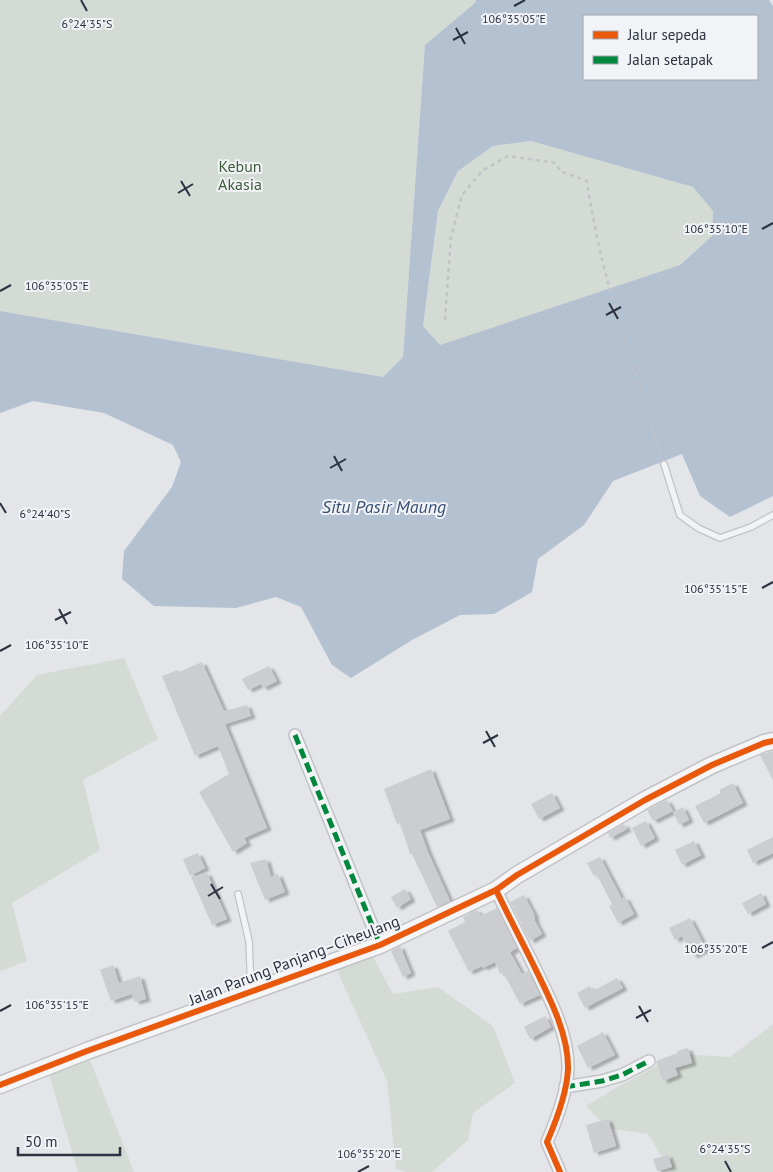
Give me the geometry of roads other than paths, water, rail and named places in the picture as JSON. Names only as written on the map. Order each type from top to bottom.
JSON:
[{"type":"street","points":[[295,735],[380,945]]},
{"type":"street","name":"Jalan Parung Panjang–Ciheulang","points":[[0,1085],[87,1051],[380,945],[496,890],[516,875],[646,800],[712,765],[764,743],[773,742]]},
{"type":"street","points":[[496,890],[555,1011],[567,1050],[568,1070],[565,1087],[548,1142],[560,1172]]},
{"type":"street","points":[[565,1087],[602,1081],[622,1075],[649,1061]]},
{"type":"lane","points":[[664,464],[680,515],[698,528],[720,538],[750,527],[773,515]]},
{"type":"lane","points":[[238,894],[248,941],[251,992]]},
{"type":"water","name":"Situ Pasir Maung","points":[[476,0],[769,0],[773,6],[773,496],[730,517],[700,496],[682,454],[613,481],[584,525],[538,559],[532,592],[494,614],[460,615],[412,640],[351,678],[332,665],[301,607],[276,597],[236,608],[154,606],[122,579],[124,551],[172,487],[181,462],[173,445],[104,413],[33,401],[0,413],[0,311],[383,377],[403,357],[425,45],[475,3]],"holes":[[[531,141],[693,187],[713,211],[712,236],[680,265],[440,345],[423,326],[438,211],[458,171],[493,146]]]},
{"type":"park label","name":"Kebun Akasia","points":[[240,175]]}]
